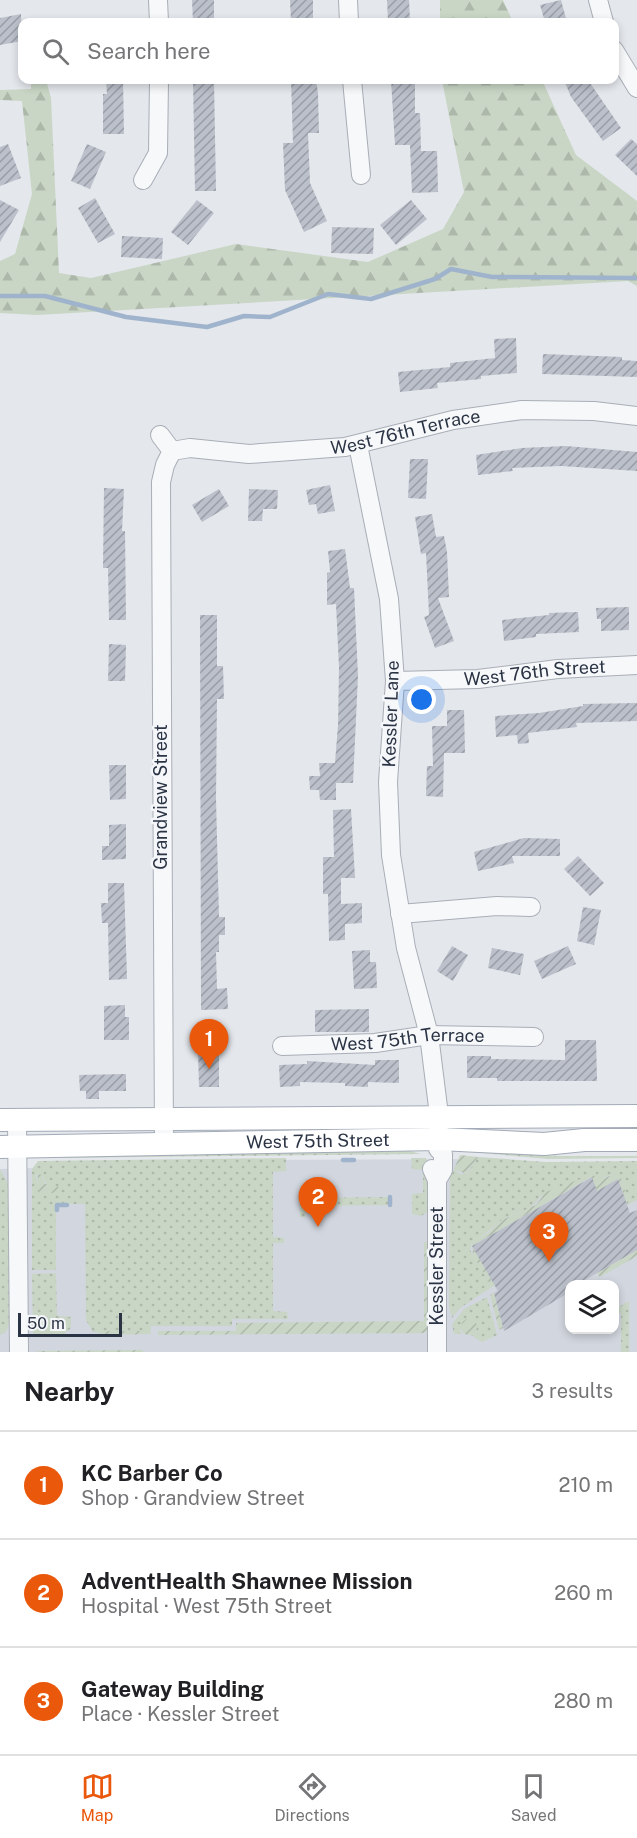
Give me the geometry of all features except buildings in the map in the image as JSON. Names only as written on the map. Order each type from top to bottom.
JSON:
[{"type":"main road","name":"West 75th Street","points":[[8,1120],[439,1115],[637,1116]]},
{"type":"main road","name":"West 75th Street","points":[[8,1147],[164,1144],[544,1144],[584,1140],[637,1140]]},
{"type":"street","points":[[158,0],[159,18]]},
{"type":"street","points":[[348,0],[349,18]]},
{"type":"street","points":[[598,0],[603,18]]},
{"type":"street","points":[[619,57],[637,88]]},
{"type":"street","points":[[143,180],[158,153],[159,84]]},
{"type":"street","points":[[352,84],[361,175]]},
{"type":"street","name":"West 76th Terrace","points":[[172,451],[190,448],[249,454],[358,445],[453,420],[522,410],[594,411],[637,416]]},
{"type":"street","points":[[160,435],[172,451]]},
{"type":"street","name":"Kessler Lane","points":[[358,445],[383,556],[389,599],[395,681],[388,782],[391,855],[409,960],[429,1035],[439,1115],[439,1144]]},
{"type":"street","name":"Grandview Street","points":[[164,1144],[161,482],[165,465],[172,451]]},
{"type":"street","name":"West 76th Street","points":[[395,681],[478,679],[558,669],[637,665]]},
{"type":"street","points":[[400,914],[497,906],[531,907]]},
{"type":"street","name":"West 75th Terrace","points":[[282,1046],[375,1043],[429,1035],[534,1037]]},
{"type":"street","points":[[8,1120],[20,1352]]},
{"type":"street","name":"Kessler Street","points":[[437,1352],[437,1180],[443,1162],[439,1144]]},
{"type":"shaded area","points":[[500,1159],[546,1163],[637,1162],[637,1352],[0,1352],[0,1169],[36,1168],[49,1161]]},
{"type":"green space","points":[[440,0],[503,0],[511,18],[440,18]]},
{"type":"green space","points":[[31,84],[47,84],[51,98],[59,273],[91,278],[236,244],[368,262],[443,229],[464,192],[443,84],[544,84],[576,155],[637,201],[637,286],[628,281],[37,315],[0,313],[0,261],[15,254],[32,194],[22,101],[0,100],[0,90],[31,89]]},
{"type":"green space","points":[[410,1151],[421,1154],[49,1158],[49,1154]]},
{"type":"green space","points":[[459,1151],[560,1156],[637,1156],[637,1158],[548,1159]]},
{"type":"green space","points":[[460,1155],[478,1157],[466,1174],[454,1169]]},
{"type":"green space","points":[[478,1157],[546,1162],[637,1161],[637,1200],[629,1204],[621,1178],[612,1175],[601,1178],[591,1175],[540,1197],[532,1206],[499,1222],[472,1243],[470,1250],[492,1287],[460,1308],[452,1318],[449,1306],[450,1177],[454,1169],[460,1174],[467,1174]]},
{"type":"green space","points":[[286,1158],[286,1171],[273,1172],[273,1237],[284,1238],[284,1243],[273,1243],[273,1311],[287,1312],[288,1319],[232,1319],[232,1326],[151,1326],[151,1331],[92,1331],[86,1320],[85,1204],[56,1204],[56,1270],[32,1270],[32,1169],[38,1161]],"holes":[[[36,1175],[42,1175],[47,1185],[57,1187],[39,1192]]]},
{"type":"green space","points":[[411,1158],[426,1158],[428,1163],[429,1211],[421,1216],[412,1214],[412,1194],[423,1193],[423,1170],[412,1169]]},
{"type":"green space","points":[[0,1169],[8,1184],[9,1324],[6,1332],[0,1335]]},
{"type":"green space","points":[[38,1174],[42,1175],[45,1184],[59,1187],[60,1192],[41,1194],[37,1189]]},
{"type":"green space","points":[[616,1174],[621,1178],[629,1204],[627,1205],[618,1179],[597,1191],[591,1177],[472,1246],[472,1243],[488,1233],[500,1221],[536,1205],[546,1192],[591,1175],[604,1178]]},
{"type":"green space","points":[[300,1186],[305,1187],[305,1198],[389,1197],[389,1205],[306,1206],[305,1217],[300,1217]]},
{"type":"green space","points":[[424,1242],[429,1242],[429,1329],[424,1333],[158,1335],[158,1331],[236,1331],[236,1323],[424,1321]]},
{"type":"green space","points":[[472,1246],[497,1285],[492,1287],[473,1255]]},
{"type":"green space","points":[[637,1250],[637,1256],[600,1277],[597,1273]]},
{"type":"green space","points":[[56,1273],[57,1316],[71,1317],[71,1328],[64,1334],[36,1335],[33,1333],[32,1274]]},
{"type":"green space","points":[[494,1293],[503,1328],[499,1330],[490,1295]]},
{"type":"green space","points":[[487,1297],[497,1335],[482,1342],[471,1335],[474,1334],[476,1323],[468,1320],[460,1331],[462,1334],[454,1334],[452,1324],[464,1309]]},
{"type":"green space","points":[[629,1301],[629,1352],[621,1352],[619,1307]]},
{"type":"green space","points":[[469,1319],[475,1321],[477,1327],[475,1333],[469,1335],[463,1333],[461,1327],[463,1321]]},
{"type":"green space","points":[[92,1331],[151,1331],[150,1334],[105,1335]]},
{"type":"green space","points":[[142,1350],[144,1352],[35,1352]]},
{"type":"waterway","points":[[0,296],[45,296],[126,317],[207,327],[244,316],[270,317],[328,294],[371,299],[435,279],[451,269],[492,277],[637,278]]},
{"type":"waterway","points":[[343,1160],[354,1160]]},
{"type":"waterway","points":[[390,1197],[390,1205]]},
{"type":"waterway","points":[[57,1210],[57,1205],[67,1205]]},
{"type":"place","name":"KC Barber Co","points":[[209,1069]]},
{"type":"place","name":"AdventHealth Shawnee Mission","points":[[318,1227]]},
{"type":"place","name":"Gateway Building","points":[[549,1262]]}]
